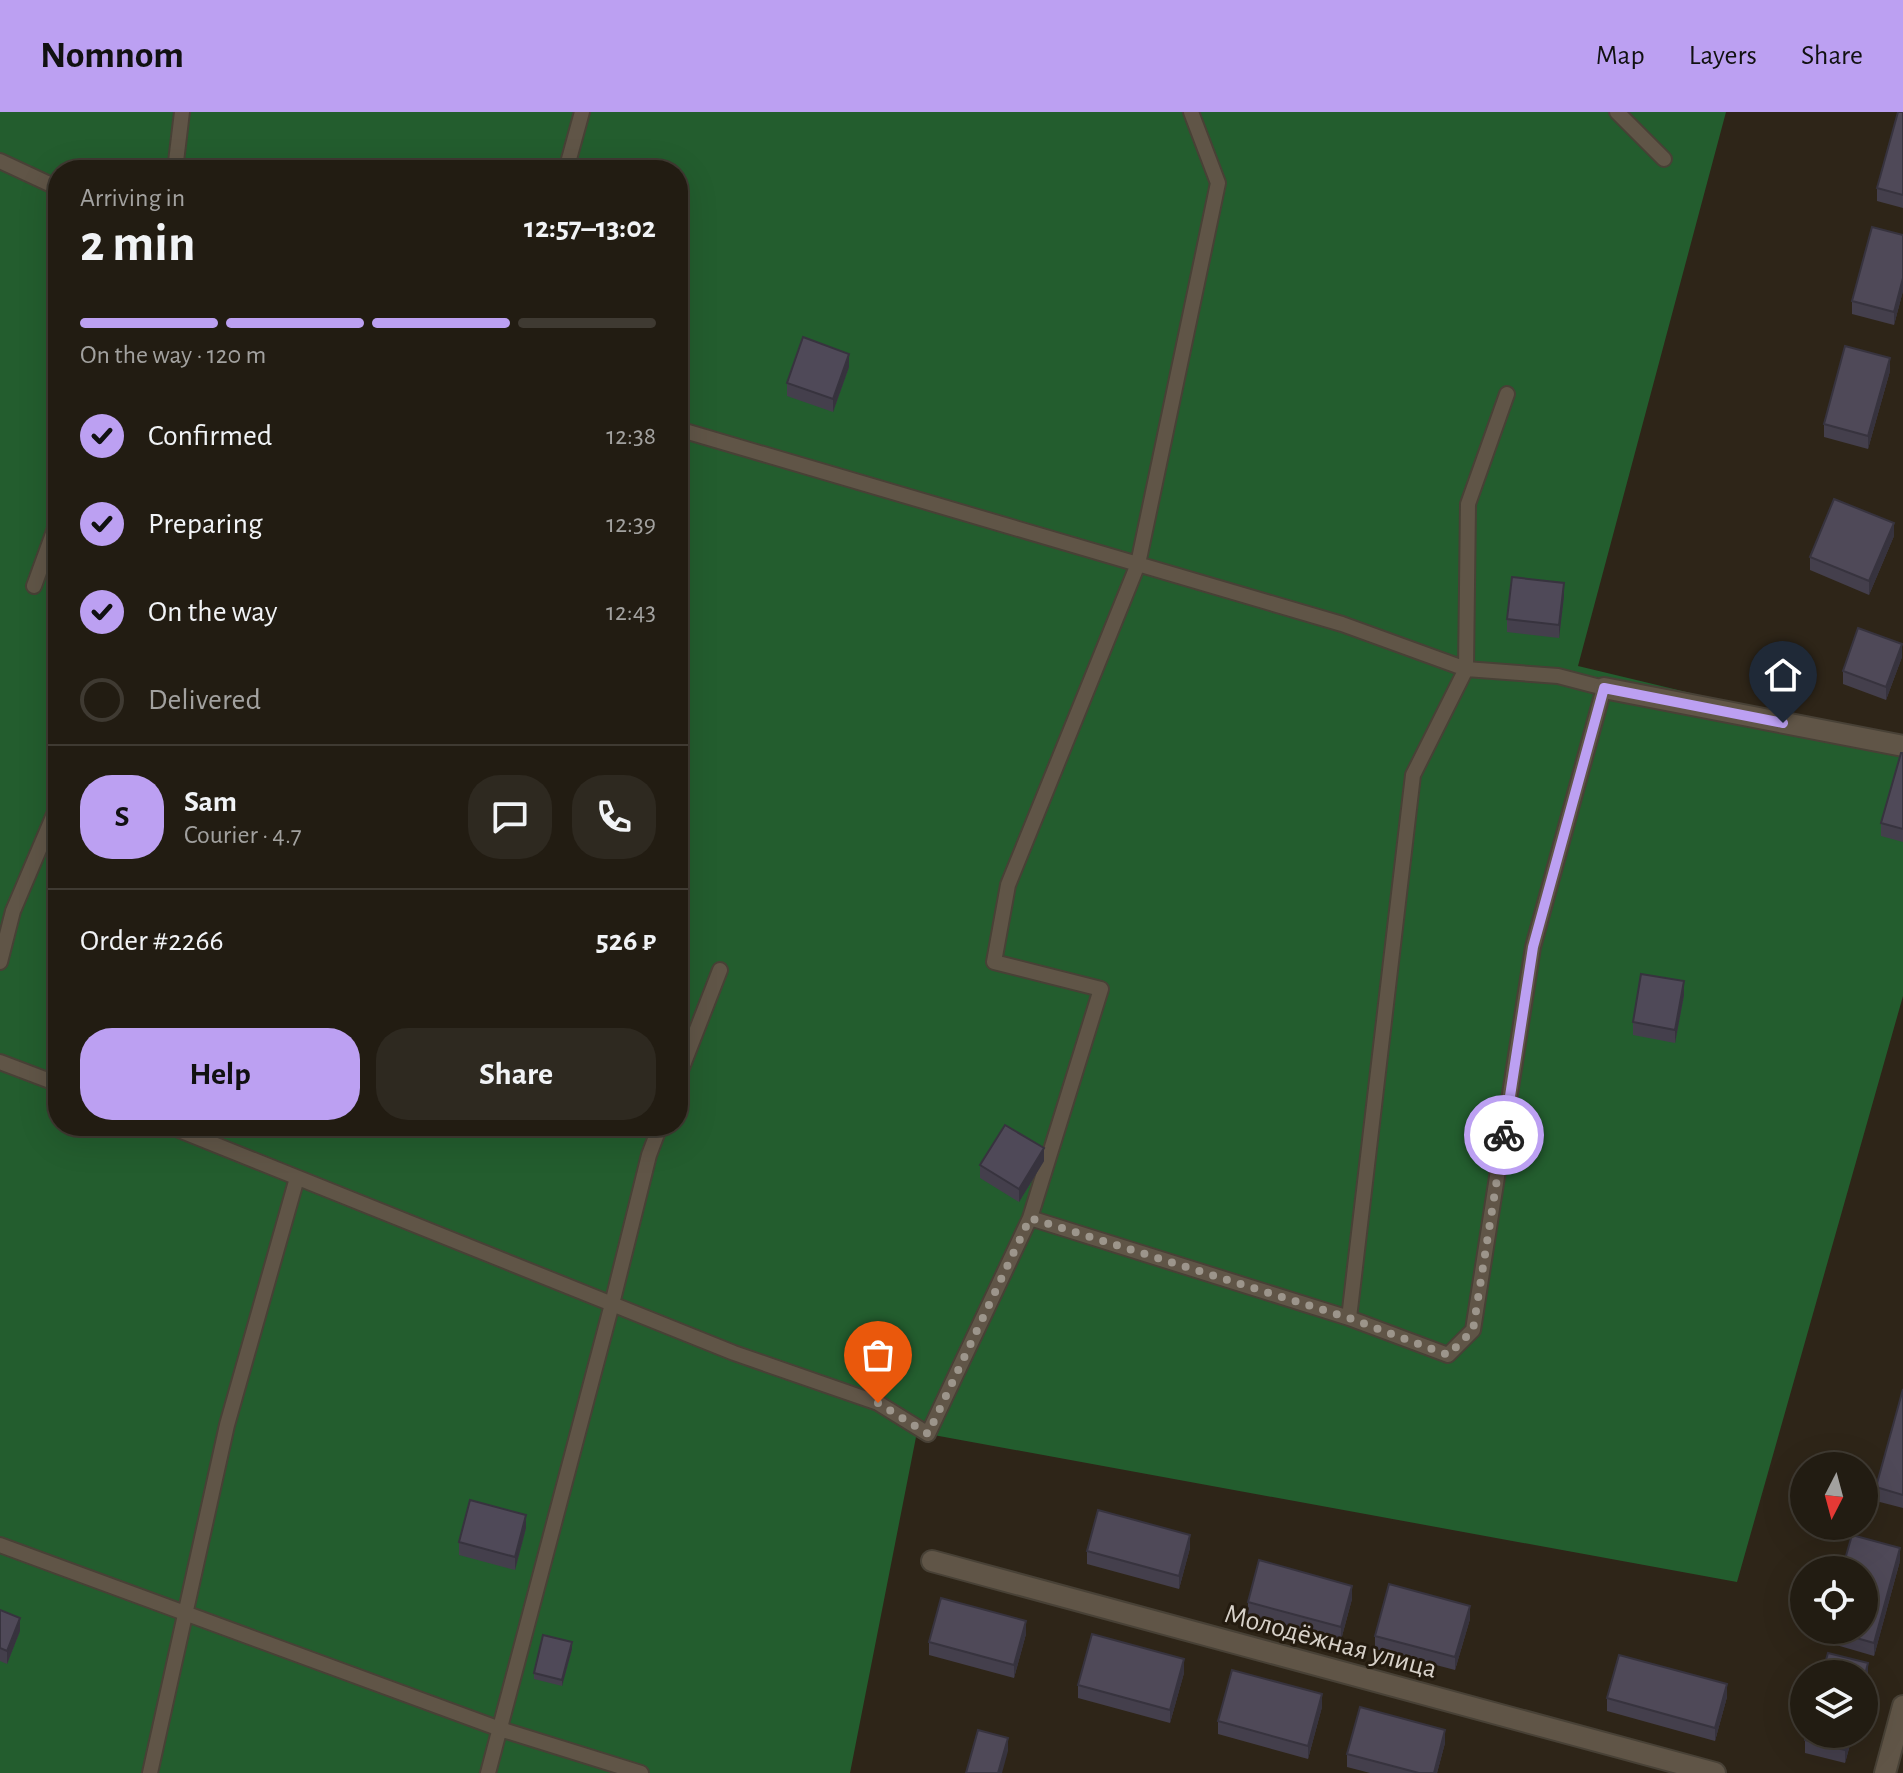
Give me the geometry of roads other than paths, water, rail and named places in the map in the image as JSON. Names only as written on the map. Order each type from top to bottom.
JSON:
[{"type":"street","points":[[1604,688],[1903,746]]},
{"type":"street","name":"Молодёжная улица","points":[[932,1561],[1715,1773]]},
{"type":"street","points":[[1885,1773],[1903,1706]]},
{"type":"lane","points":[[176,160],[182,112]]},
{"type":"lane","points":[[569,160],[582,112]]},
{"type":"lane","points":[[194,1136],[734,1353],[878,1403],[928,1434],[1030,1218],[1101,989],[994,962],[1008,885],[1138,564],[1218,183],[1191,112]]},
{"type":"lane","points":[[1617,112],[1664,159]]},
{"type":"lane","points":[[0,161],[48,183]]},
{"type":"lane","points":[[1349,1318],[1413,775],[1466,669],[1468,504],[1507,394]]},
{"type":"lane","points":[[688,432],[1342,624],[1466,669],[1558,676],[1604,688],[1533,947],[1473,1330],[1448,1355],[1349,1318],[1030,1218]]},
{"type":"lane","points":[[34,586],[48,548]]},
{"type":"lane","points":[[0,962],[13,911],[48,829]]},
{"type":"lane","points":[[688,1052],[720,970]]},
{"type":"lane","points":[[0,1062],[48,1080]]},
{"type":"lane","points":[[488,1773],[656,1136]]},
{"type":"lane","points":[[150,1773],[227,1425],[297,1178]]},
{"type":"lane","points":[[0,1545],[500,1729],[641,1773]]}]
